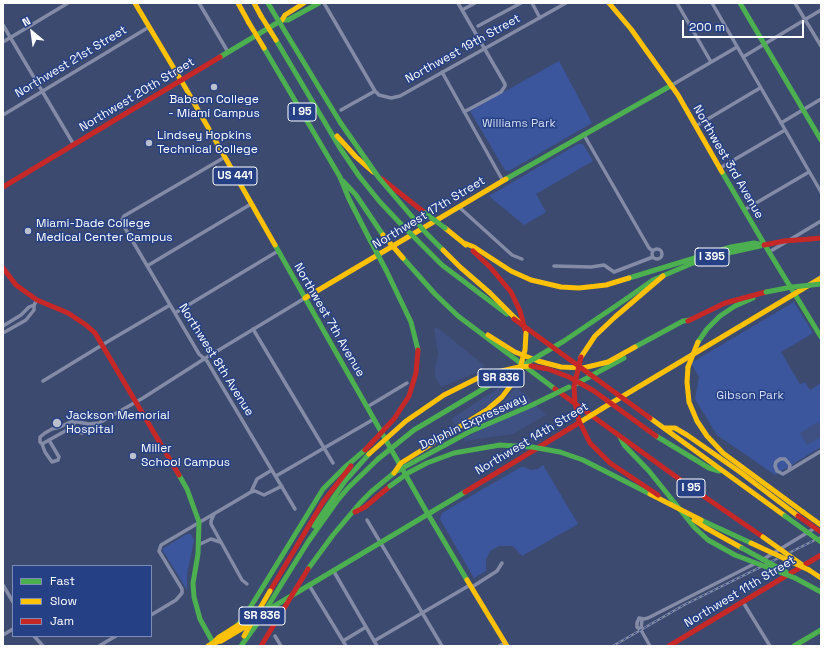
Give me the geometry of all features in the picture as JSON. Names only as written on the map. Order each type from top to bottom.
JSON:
[{"type":"main road","name":"Northwest 7th Avenue","points":[[135,3],[225,157],[428,514],[506,644]]},
{"type":"main road","name":"I 95","points":[[238,3],[340,177],[356,196],[383,236],[435,294],[458,316],[516,361],[707,499],[783,550],[808,570],[821,578]]},
{"type":"main road","name":"I 95","points":[[254,3],[340,148],[359,176],[399,222],[442,265],[664,427],[724,473],[821,542]]},
{"type":"main road","points":[[268,3],[340,122],[384,184],[434,241],[518,321]]},
{"type":"main road","name":"Northwest 20th Street","points":[[3,187],[282,20],[285,15],[304,3]]},
{"type":"main road","name":"Northwest 20th Street","points":[[282,20],[288,20],[319,3]]},
{"type":"main road","name":"Northwest 3rd Avenue","points":[[609,3],[672,85],[744,210],[821,337]]},
{"type":"main road","points":[[740,3],[821,140]]},
{"type":"main road","name":"Northwest 17th Street","points":[[305,298],[503,181],[672,85]]},
{"type":"main road","points":[[326,123],[356,157],[425,213],[446,228],[490,267],[508,288],[520,311],[526,333],[523,359],[515,380],[495,404],[401,463],[394,473]]},
{"type":"main road","points":[[308,542],[310,534],[336,494],[394,419],[409,396],[416,374],[418,350],[411,322],[349,199],[340,177]]},
{"type":"main road","name":"I 395","points":[[663,276],[705,258],[784,241],[821,238]]},
{"type":"main road","points":[[464,243],[474,247],[523,276],[545,284],[569,288],[586,288],[606,285],[696,256],[754,243],[764,245]]},
{"type":"main road","points":[[3,268],[16,285],[37,300],[68,313],[95,333],[187,489],[199,522],[198,545],[193,583],[194,597],[198,613],[212,645]]},
{"type":"main road","points":[[663,276],[608,322],[590,342],[578,367],[574,394],[579,421],[586,437],[595,449],[610,463],[645,485],[669,504]]},
{"type":"main road","name":"Dolphin Expressway","points":[[240,646],[257,624],[308,542],[348,488],[378,459],[414,430],[564,342],[648,283],[663,276]]},
{"type":"main road","name":"Northwest 14th Street","points":[[212,645],[219,637],[246,620],[253,618],[381,543],[821,278]]},
{"type":"main road","points":[[480,333],[489,335],[515,352],[538,361],[561,368],[584,368],[608,362],[683,321],[690,320],[713,308],[753,294],[792,287],[821,284]]},
{"type":"main road","points":[[766,292],[735,306],[720,316],[710,325],[698,342],[692,353],[688,367],[687,382],[689,402],[697,421],[707,436],[723,453],[821,525]]},
{"type":"main road","name":"Dolphin Expressway","points":[[261,646],[308,569],[333,535],[360,503],[394,473],[469,432],[569,388],[609,367],[690,320]]},
{"type":"main road","points":[[236,627],[245,616],[285,548],[323,489],[344,468],[444,395],[478,378],[498,371],[519,366],[530,366],[548,368],[569,376],[594,391],[656,436],[709,468],[724,473]]},
{"type":"main road","points":[[664,427],[675,428],[687,435],[750,479],[821,532]]},
{"type":"main road","points":[[620,437],[624,445],[649,471],[694,527],[708,540],[735,555],[795,578]]},
{"type":"main road","points":[[350,515],[365,507],[390,486],[417,468],[444,456],[477,448],[500,445],[547,449],[583,460],[674,507],[808,570]]},
{"type":"main road","points":[[240,646],[252,622],[323,502],[341,478],[367,452]]},
{"type":"main road","points":[[674,507],[677,511],[706,528],[821,592]]},
{"type":"main road","name":"Northwest 11th Street","points":[[669,646],[821,555]]},
{"type":"main road","name":"Northwest 14th Street","points":[[212,645],[248,625],[253,618]]},
{"type":"main road","points":[[794,646],[821,630]]},
{"type":"street","points":[[3,42],[68,3]]},
{"type":"street","points":[[199,3],[228,52]]},
{"type":"street","points":[[324,3],[375,91],[341,110]]},
{"type":"street","points":[[458,3],[505,84],[501,92],[464,112]]},
{"type":"street","points":[[462,10],[476,3]]},
{"type":"street","points":[[478,26],[521,3]]},
{"type":"street","points":[[532,3],[540,18]]},
{"type":"street","name":"Northwest 19th Street","points":[[375,91],[379,95],[391,98],[400,96],[566,3]]},
{"type":"street","points":[[677,3],[711,62]]},
{"type":"street","points":[[712,3],[820,190]]},
{"type":"street","points":[[795,3],[821,46]]},
{"type":"street","points":[[743,57],[821,10]]},
{"type":"street","points":[[3,25],[74,145]]},
{"type":"street","name":"Northwest 21st Street","points":[[3,115],[149,27]]},
{"type":"street","name":"Northwest 17th Street","points":[[672,85],[737,47]]},
{"type":"street","points":[[442,72],[503,181]]},
{"type":"street","points":[[696,126],[760,88]]},
{"type":"street","points":[[781,123],[821,99]]},
{"type":"street","points":[[720,168],[785,130]]},
{"type":"street","points":[[584,135],[653,251],[653,257]]},
{"type":"street","name":"Northwest 8th Avenue","points":[[225,157],[124,216],[122,223],[198,354],[207,361],[295,509]]},
{"type":"street","points":[[744,210],[809,172]]},
{"type":"street","points":[[147,266],[251,204]]},
{"type":"street","points":[[459,207],[512,255],[522,259]]},
{"type":"street","points":[[769,252],[821,221]]},
{"type":"street","points":[[554,266],[591,267],[604,265],[614,272],[653,257],[657,259],[660,258],[662,255],[660,250],[656,249],[653,251]]},
{"type":"street","points":[[174,313],[278,251]]},
{"type":"street","name":"Northwest 17th Street","points":[[42,444],[65,430],[82,433],[88,432],[97,427],[99,423],[181,375],[204,359],[305,298]]},
{"type":"street","points":[[3,333],[26,320],[34,310],[34,305],[37,300]]},
{"type":"street","points":[[3,326],[34,305]]},
{"type":"street","points":[[43,381],[170,305]]},
{"type":"street","points":[[253,329],[333,463]]},
{"type":"street","points":[[367,406],[407,383]]},
{"type":"street","points":[[276,476],[374,419]]},
{"type":"street","points":[[49,440],[59,457],[58,460],[52,462],[45,452],[40,440],[42,435],[72,421],[89,424],[99,423]]},
{"type":"street","points":[[75,432],[72,428],[76,422]]},
{"type":"street","points":[[789,470],[789,462],[786,459],[780,458],[776,462],[775,469],[783,474],[821,451]]},
{"type":"street","points":[[251,492],[257,479],[272,470]]},
{"type":"street","points":[[152,614],[176,600],[182,593],[182,589],[159,551],[160,546],[251,492],[255,491],[264,495],[282,486]]},
{"type":"street","points":[[214,514],[211,524],[242,580],[247,584]]},
{"type":"street","points":[[367,520],[442,646]]},
{"type":"street","points":[[650,646],[641,630],[640,619],[648,618],[754,564],[821,525]]},
{"type":"street","points":[[198,545],[211,539],[221,542]]},
{"type":"street","points":[[374,642],[498,572],[502,564]]},
{"type":"street","points":[[333,570],[377,646]]},
{"type":"street","points":[[3,585],[12,600]]},
{"type":"street","points":[[309,585],[346,646]]},
{"type":"street","points":[[743,602],[770,646]]},
{"type":"street","points":[[343,641],[366,627]]},
{"type":"street","points":[[3,635],[12,630]]},
{"type":"street","points":[[275,636],[281,646]]},
{"type":"street","points":[[35,637],[43,646]]},
{"type":"street","points":[[99,646],[104,645],[115,637]]},
{"type":"street","points":[[499,646],[506,644]]},
{"type":"green space","name":"Williams Park","points":[[559,61],[592,123],[509,171],[505,170],[470,111]]},
{"type":"green space","points":[[578,144],[583,144],[593,161],[536,194],[546,212],[524,225],[489,196]]},
{"type":"green space","name":"Gibson Park","points":[[794,302],[813,333],[781,352],[800,384],[805,382],[810,390],[821,383],[821,447],[775,475],[717,435],[695,399],[699,377],[691,363]]},
{"type":"green space","points":[[543,465],[578,524],[522,556],[513,546],[499,546],[490,551],[486,559],[486,571],[474,578],[440,519],[442,513],[521,467],[531,470],[538,469]]},
{"type":"green space","points":[[187,534],[191,534],[194,540],[187,574],[187,590],[162,549]]},
{"type":"shaded area","points":[[437,327],[485,366],[473,374],[441,387],[435,377],[435,367],[438,354],[434,329]]},
{"type":"shaded area","points":[[509,381],[546,415],[513,434],[465,441],[451,419]]},
{"type":"shaded area","points":[[818,422],[821,427],[821,437],[807,445],[800,433]]},
{"type":"pier","points":[[510,380],[517,385],[502,405],[467,430],[534,401],[461,440],[453,426],[490,404],[501,393]]},
{"type":"railway","points":[[613,646],[684,605],[821,537]]},
{"type":"traffic: fast","points":[[268,3],[272,10]]},
{"type":"traffic: fast","points":[[220,57],[282,20],[288,20],[319,3]]},
{"type":"traffic: fast","points":[[740,3],[821,140]]},
{"type":"traffic: fast","points":[[272,10],[340,122],[379,178],[426,233],[443,250]]},
{"type":"traffic: fast","points":[[276,40],[340,148],[359,176],[380,202],[399,222]]},
{"type":"traffic: fast","points":[[264,48],[340,177],[349,199],[370,240]]},
{"type":"traffic: fast","points":[[506,179],[672,85]]},
{"type":"traffic: fast","points":[[722,172],[821,337]]},
{"type":"traffic: fast","points":[[343,181],[356,195],[383,235]]},
{"type":"traffic: fast","points":[[425,213],[445,228]]},
{"type":"traffic: fast","points":[[399,222],[442,265],[507,314]]},
{"type":"traffic: fast","points":[[370,240],[386,270]]},
{"type":"traffic: fast","points":[[629,278],[731,247],[754,243],[764,245]]},
{"type":"traffic: fast","points":[[275,245],[467,580]]},
{"type":"traffic: fast","points":[[626,299],[653,280],[693,263],[719,255],[760,246]]},
{"type":"traffic: fast","points":[[403,258],[435,294],[458,316],[555,389]]},
{"type":"traffic: fast","points":[[386,270],[411,322],[418,350]]},
{"type":"traffic: fast","points":[[766,292],[792,287],[821,284]]},
{"type":"traffic: fast","points":[[698,342],[707,329],[720,316],[735,306],[753,298]]},
{"type":"traffic: fast","points":[[378,459],[414,430],[564,341],[626,299]]},
{"type":"traffic: fast","points":[[635,347],[683,321],[690,320]]},
{"type":"traffic: fast","points":[[576,384],[624,358]]},
{"type":"traffic: fast","points":[[397,471],[469,432],[530,406],[569,387]]},
{"type":"traffic: fast","points":[[656,436],[709,468],[719,471]]},
{"type":"traffic: fast","points":[[620,437],[624,445],[649,471],[694,527],[708,540],[735,555]]},
{"type":"traffic: fast","points":[[390,486],[408,473],[427,463],[454,453],[500,445],[532,447],[560,452],[583,460],[650,494]]},
{"type":"traffic: fast","points":[[236,627],[245,616],[323,489],[365,450]]},
{"type":"traffic: fast","points":[[314,526],[345,481],[369,454]]},
{"type":"traffic: fast","points":[[281,585],[308,542],[337,501],[348,488],[378,459]]},
{"type":"traffic: fast","points":[[308,569],[333,535],[360,503],[394,473]]},
{"type":"traffic: fast","points":[[179,475],[187,489],[199,522],[198,554],[193,583],[194,597],[200,619],[215,646]]},
{"type":"traffic: fast","points":[[266,611],[465,492]]},
{"type":"traffic: fast","points":[[785,516],[821,542]]},
{"type":"traffic: fast","points":[[701,520],[751,543]]},
{"type":"traffic: fast","points":[[742,548],[786,572]]},
{"type":"traffic: fast","points":[[735,555],[795,578]]},
{"type":"traffic: fast","points":[[795,578],[821,592]]},
{"type":"traffic: fast","points":[[241,646],[257,624],[281,585]]},
{"type":"traffic: fast","points":[[794,646],[821,630]]},
{"type":"traffic: slow","points":[[135,3],[185,87],[275,245]]},
{"type":"traffic: slow","points":[[238,3],[249,23]]},
{"type":"traffic: slow","points":[[254,3],[261,16]]},
{"type":"traffic: slow","points":[[282,20],[285,15],[304,3]]},
{"type":"traffic: slow","points":[[609,3],[631,29],[678,95],[722,172]]},
{"type":"traffic: slow","points":[[261,16],[276,40]]},
{"type":"traffic: slow","points":[[249,23],[264,48]]},
{"type":"traffic: slow","points":[[337,136],[356,157],[373,172]]},
{"type":"traffic: slow","points":[[305,298],[506,179]]},
{"type":"traffic: slow","points":[[445,228],[466,245]]},
{"type":"traffic: slow","points":[[383,235],[403,258]]},
{"type":"traffic: slow","points":[[464,243],[474,247],[511,271],[531,280],[561,287],[579,288],[606,285],[629,278]]},
{"type":"traffic: slow","points":[[443,250],[518,321]]},
{"type":"traffic: slow","points":[[581,357],[595,336],[663,276]]},
{"type":"traffic: slow","points":[[603,408],[821,278]]},
{"type":"traffic: slow","points":[[394,473],[401,463],[488,409],[502,397],[515,380],[520,368],[525,350],[526,333]]},
{"type":"traffic: slow","points":[[488,335],[515,352],[538,361],[561,367],[583,368],[608,362],[635,347]]},
{"type":"traffic: slow","points":[[688,367],[698,342]]},
{"type":"traffic: slow","points":[[369,454],[406,421],[444,395],[484,375],[519,367],[531,366]]},
{"type":"traffic: slow","points":[[688,367],[687,382],[689,402],[697,421],[707,436],[723,453],[803,512]]},
{"type":"traffic: slow","points":[[582,421],[603,408]]},
{"type":"traffic: slow","points":[[650,418],[785,516]]},
{"type":"traffic: slow","points":[[665,428],[675,428],[687,435],[740,472],[798,516]]},
{"type":"traffic: slow","points":[[650,494],[701,520]]},
{"type":"traffic: slow","points":[[803,512],[821,525]]},
{"type":"traffic: slow","points":[[694,520],[706,528]]},
{"type":"traffic: slow","points":[[706,528],[742,548]]},
{"type":"traffic: slow","points":[[763,537],[801,564]]},
{"type":"traffic: slow","points":[[751,543],[809,570]]},
{"type":"traffic: slow","points":[[809,570],[821,578]]},
{"type":"traffic: slow","points":[[467,580],[507,646]]},
{"type":"traffic: slow","points":[[244,636],[270,591]]},
{"type":"traffic: slow","points":[[213,643],[219,637],[246,620],[255,617]]},
{"type":"traffic: slow","points":[[208,646],[221,641],[248,625],[250,622]]},
{"type":"traffic: jam","points":[[3,187],[220,57]]},
{"type":"traffic: jam","points":[[382,179],[425,213]]},
{"type":"traffic: jam","points":[[810,239],[821,238]]},
{"type":"traffic: jam","points":[[764,245],[784,241],[810,239]]},
{"type":"traffic: jam","points":[[473,251],[490,267],[511,292],[520,311],[525,330]]},
{"type":"traffic: jam","points":[[3,268],[16,285],[37,300],[68,313],[95,333],[179,475]]},
{"type":"traffic: jam","points":[[688,321],[725,303],[766,292]]},
{"type":"traffic: jam","points":[[514,319],[650,418]]},
{"type":"traffic: jam","points":[[365,450],[394,419],[409,396],[416,373],[418,350]]},
{"type":"traffic: jam","points":[[581,357],[574,387],[575,402],[579,421],[590,443],[610,463],[658,495]]},
{"type":"traffic: jam","points":[[531,366],[548,369],[569,377],[594,391],[656,436]]},
{"type":"traffic: jam","points":[[555,389],[686,484],[763,537]]},
{"type":"traffic: jam","points":[[465,492],[582,421]]},
{"type":"traffic: jam","points":[[270,591],[323,502],[351,466]]},
{"type":"traffic: jam","points":[[355,512],[365,507],[390,486]]},
{"type":"traffic: jam","points":[[798,516],[821,532]]},
{"type":"traffic: jam","points":[[669,646],[821,555]]},
{"type":"traffic: jam","points":[[261,646],[308,569]]},
{"type":"place","name":"Babson College - Miami Campus","points":[[214,87]]},
{"type":"place","name":"Lindsey Hopkins Technical College","points":[[149,143]]},
{"type":"place","name":"Miami-Dade College Medical Center Campus","points":[[28,231]]},
{"type":"place","name":"Jackson Memorial Hospital","points":[[57,423]]},
{"type":"place","name":"Miller School Campus","points":[[133,456]]}]
